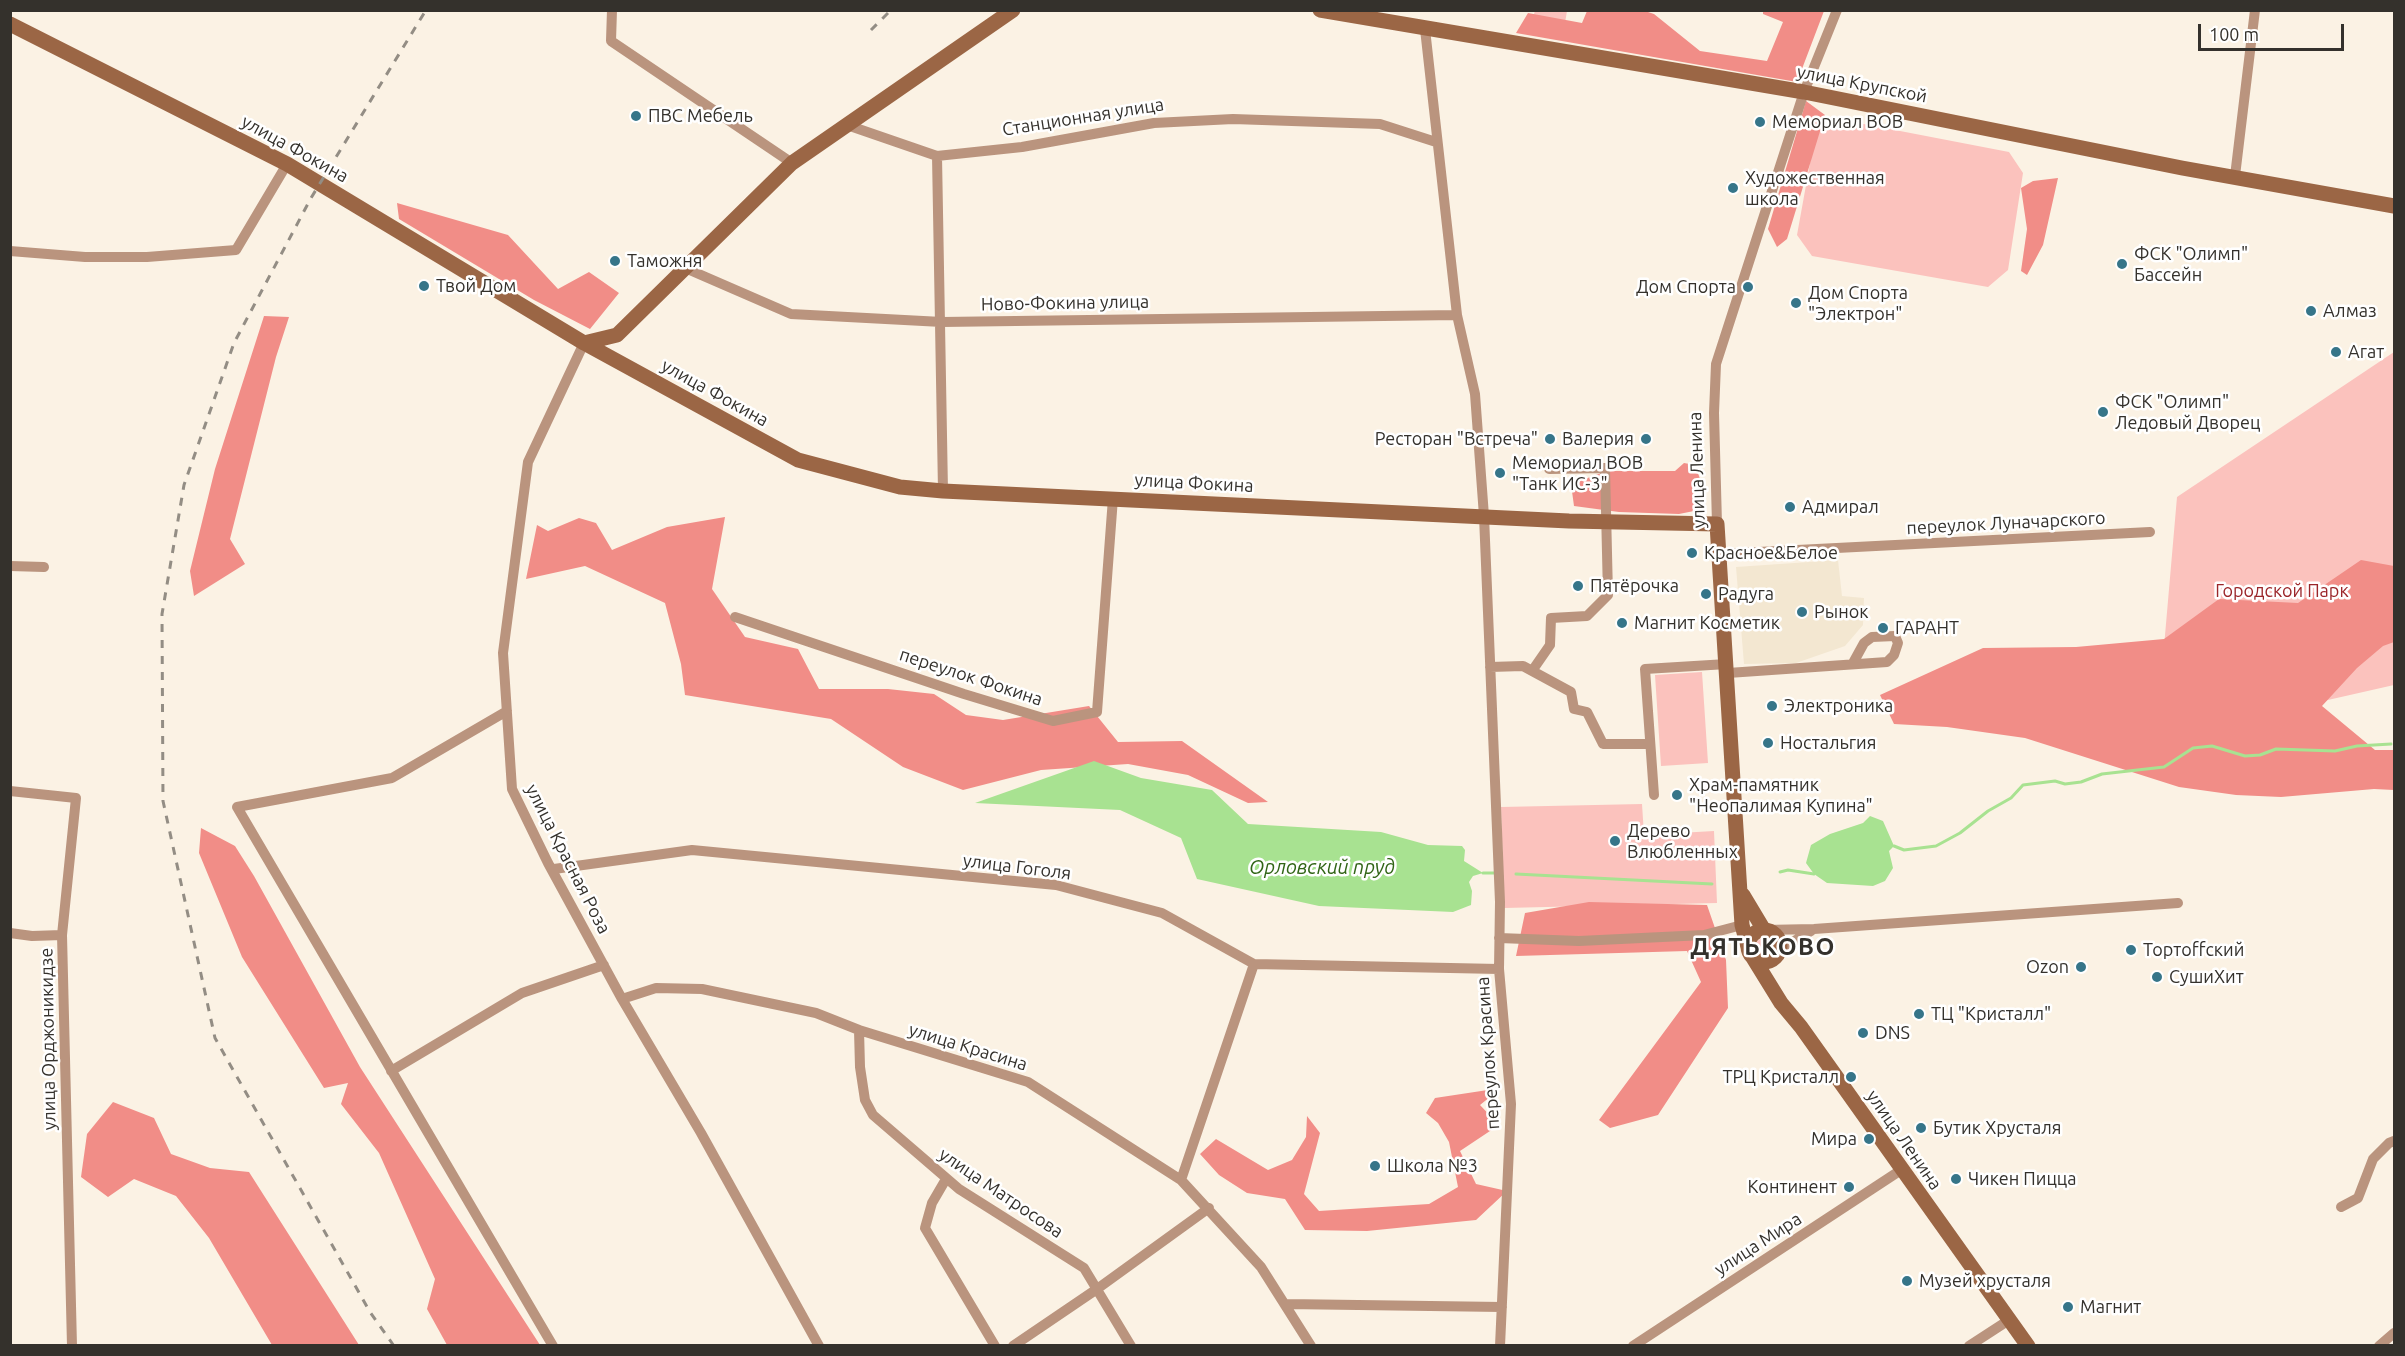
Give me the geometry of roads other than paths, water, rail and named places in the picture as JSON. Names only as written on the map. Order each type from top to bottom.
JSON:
[{"type":"main road","points":[[584,344],[617,335],[792,163],[1013,10]]},
{"type":"main road","name":"улица Крупской","points":[[1320,10],[1804,92],[2394,206]]},
{"type":"main road","name":"улица Фокина","points":[[10,24],[287,164],[584,344],[798,460],[900,487],[943,491],[1608,522],[1718,524]]},
{"type":"main road","name":"улица Ленина","points":[[1718,524],[1742,893],[1742,925],[1750,951],[1781,1004],[1801,1027],[2028,1346]]},
{"type":"main road","points":[[1742,893],[1764,930],[1776,936],[1777,982],[1781,1004]]},
{"type":"main road","points":[[1764,930],[1751,937],[1750,951],[1764,962],[1777,952]]},
{"type":"street","points":[[612,10],[611,40],[792,163]]},
{"type":"street","name":"улица Ленина","points":[[1718,524],[1714,413],[1716,364],[1804,92],[1837,10]]},
{"type":"street","points":[[2235,176],[2255,10]]},
{"type":"street","points":[[1425,29],[1457,315],[1475,394],[1484,516],[1490,667],[1522,666],[1571,692],[1574,709],[1587,712],[1603,744],[1650,744]]},
{"type":"street","name":"Станционная улица","points":[[847,125],[937,156],[1022,147],[1154,123],[1233,119],[1380,124],[1436,142]]},
{"type":"street","points":[[937,156],[942,322],[943,491]]},
{"type":"street","points":[[10,251],[85,257],[147,257],[236,250],[287,164]]},
{"type":"street","name":"Ново-Фокина улица","points":[[685,268],[791,314],[942,322],[1457,315]]},
{"type":"street","name":"улица Красная Роза","points":[[584,344],[528,462],[503,653],[512,789],[622,999],[701,1133],[819,1346]]},
{"type":"street","points":[[1532,671],[1550,645],[1551,618],[1587,616],[1608,596],[1605,468],[1549,469]]},
{"type":"street","name":"переулок Фокина","points":[[735,617],[1053,721],[1097,712],[1113,498]]},
{"type":"street","name":"переулок Луначарского","points":[[1719,554],[2150,532]]},
{"type":"street","points":[[10,566],[44,567]]},
{"type":"street","points":[[1654,795],[1645,669],[1811,669],[1853,663]]},
{"type":"street","name":"переулок Красина","points":[[1490,667],[1500,902],[1498,969],[1511,1104],[1500,1346]]},
{"type":"street","points":[[507,711],[393,778],[237,807],[553,1346]]},
{"type":"street","name":"улица Орджоникидзе","points":[[10,791],[76,798],[62,935],[72,1346]]},
{"type":"street","name":"улица Гоголя","points":[[554,869],[692,850],[1056,885],[1162,913],[1254,964],[1498,969]]},
{"type":"street","points":[[1764,930],[1814,929],[2178,903]]},
{"type":"street","points":[[1499,938],[1579,941],[1704,934],[1742,925]]},
{"type":"street","points":[[1777,952],[1814,929]]},
{"type":"street","points":[[10,933],[32,936],[62,935]]},
{"type":"street","points":[[391,1071],[522,993],[604,964]]},
{"type":"street","points":[[1181,1180],[1254,964]]},
{"type":"street","name":"улица Красина","points":[[622,999],[656,988],[702,989],[816,1013],[859,1030],[1028,1082],[1181,1180],[1261,1267],[1311,1346]]},
{"type":"street","name":"улица Матросова","points":[[859,1030],[860,1067],[865,1100],[873,1115],[946,1179],[1084,1268],[1131,1346]]},
{"type":"street","points":[[2341,1207],[2358,1198],[2373,1159],[2394,1141]]},
{"type":"street","name":"улица Мира","points":[[1633,1346],[1901,1170]]},
{"type":"street","points":[[946,1179],[932,1203],[925,1228],[995,1346]]},
{"type":"street","points":[[1012,1346],[1097,1289],[1209,1208]]},
{"type":"street","points":[[1286,1304],[1502,1307]]},
{"type":"street","points":[[1969,1346],[2009,1320]]},
{"type":"street","points":[[2379,1346],[2394,1333]]},
{"type":"water","name":"Орловский пруд","points":[[1094,761],[1141,778],[1212,790],[1248,824],[1381,832],[1428,845],[1462,846],[1465,850],[1464,861],[1483,873],[1473,876],[1469,882],[1472,891],[1471,905],[1453,912],[1319,906],[1197,879],[1181,838],[1120,810],[975,803]]},
{"type":"water","points":[[1870,816],[1883,821],[1894,846],[1889,851],[1893,868],[1885,881],[1873,886],[1827,883],[1814,874],[1806,863],[1811,845],[1830,834],[1863,823]]},
{"type":"waterway","points":[[1894,846],[1904,850],[1936,846],[1960,833],[1988,811],[2011,798],[2023,785],[2055,781],[2065,784],[2081,782],[2102,774],[2164,767],[2193,748],[2212,746],[2245,756],[2260,755],[2276,749],[2335,751],[2357,746],[2391,744]]},
{"type":"waterway","points":[[1780,872],[1788,870],[1814,874]]},
{"type":"waterway","points":[[1483,873],[1495,873]]},
{"type":"waterway","points":[[1516,874],[1712,884]]},
{"type":"railway","points":[[394,1346],[370,1312],[215,1038],[163,801],[162,614],[184,485],[234,343],[311,198],[426,10]]},
{"type":"railway","points":[[871,30],[891,10]]},
{"type":"place","name":"ПВС Мебель","points":[[636,116]]},
{"type":"place","name":"Мемориал ВОВ","points":[[1760,122]]},
{"type":"place","name":"Художественная школа","points":[[1733,188]]},
{"type":"place","name":"Таможня","points":[[615,261]]},
{"type":"place","name":"ФСК \"Олимп\" Бассейн","points":[[2122,264]]},
{"type":"place","name":"Твой Дом","points":[[424,286]]},
{"type":"place","name":"Дом Спорта","points":[[1748,287]]},
{"type":"place","name":"Дом Спорта \"Электрон\"","points":[[1796,303]]},
{"type":"place","name":"Алмаз","points":[[2311,311]]},
{"type":"place","name":"Агат","points":[[2336,352]]},
{"type":"place","name":"ФСК \"Олимп\" Ледовый Дворец","points":[[2103,412]]},
{"type":"place","name":"Ресторан \"Встреча\"","points":[[1550,439]]},
{"type":"place","name":"Валерия","points":[[1646,439]]},
{"type":"place","name":"Мемориал ВОВ \"Танк ИС-3\"","points":[[1500,473]]},
{"type":"place","name":"Адмирал","points":[[1790,507]]},
{"type":"place","name":"Красное&Белое","points":[[1692,553]]},
{"type":"place","name":"Пятёрочка","points":[[1578,586]]},
{"type":"place","name":"Радуга","points":[[1706,594]]},
{"type":"place","name":"Рынок","points":[[1802,612]]},
{"type":"place","name":"Магнит Косметик","points":[[1622,623]]},
{"type":"place","name":"ГАРАНТ","points":[[1883,628]]},
{"type":"place","name":"Электроника","points":[[1772,706]]},
{"type":"place","name":"Ностальгия","points":[[1768,743]]},
{"type":"place","name":"Храм-памятник \"Неопалимая Купина\"","points":[[1677,795]]},
{"type":"place","name":"Дерево Влюбленных","points":[[1615,841]]},
{"type":"place","name":"Тортоffский","points":[[2131,950]]},
{"type":"place","name":"Ozon","points":[[2081,967]]},
{"type":"place","name":"СушиХит","points":[[2157,977]]},
{"type":"place","name":"ТЦ \"Кристалл\"","points":[[1919,1014]]},
{"type":"place","name":"DNS","points":[[1863,1033]]},
{"type":"place","name":"ТРЦ Кристалл","points":[[1851,1077]]},
{"type":"place","name":"Бутик Хрусталя","points":[[1921,1128]]},
{"type":"place","name":"Мира","points":[[1869,1139]]},
{"type":"place","name":"Школа №3","points":[[1375,1166]]},
{"type":"place","name":"Чикен Пицца","points":[[1956,1179]]},
{"type":"place","name":"Континент","points":[[1849,1187]]},
{"type":"place","name":"Музей хрусталя","points":[[1907,1281]]},
{"type":"place","name":"Магнит","points":[[2068,1307]]},
{"type":"district","name":"ДЯТЬКОВО","points":[[1763,947]]},
{"type":"park label","name":"Городской Парк","points":[[2282,591]]}]
